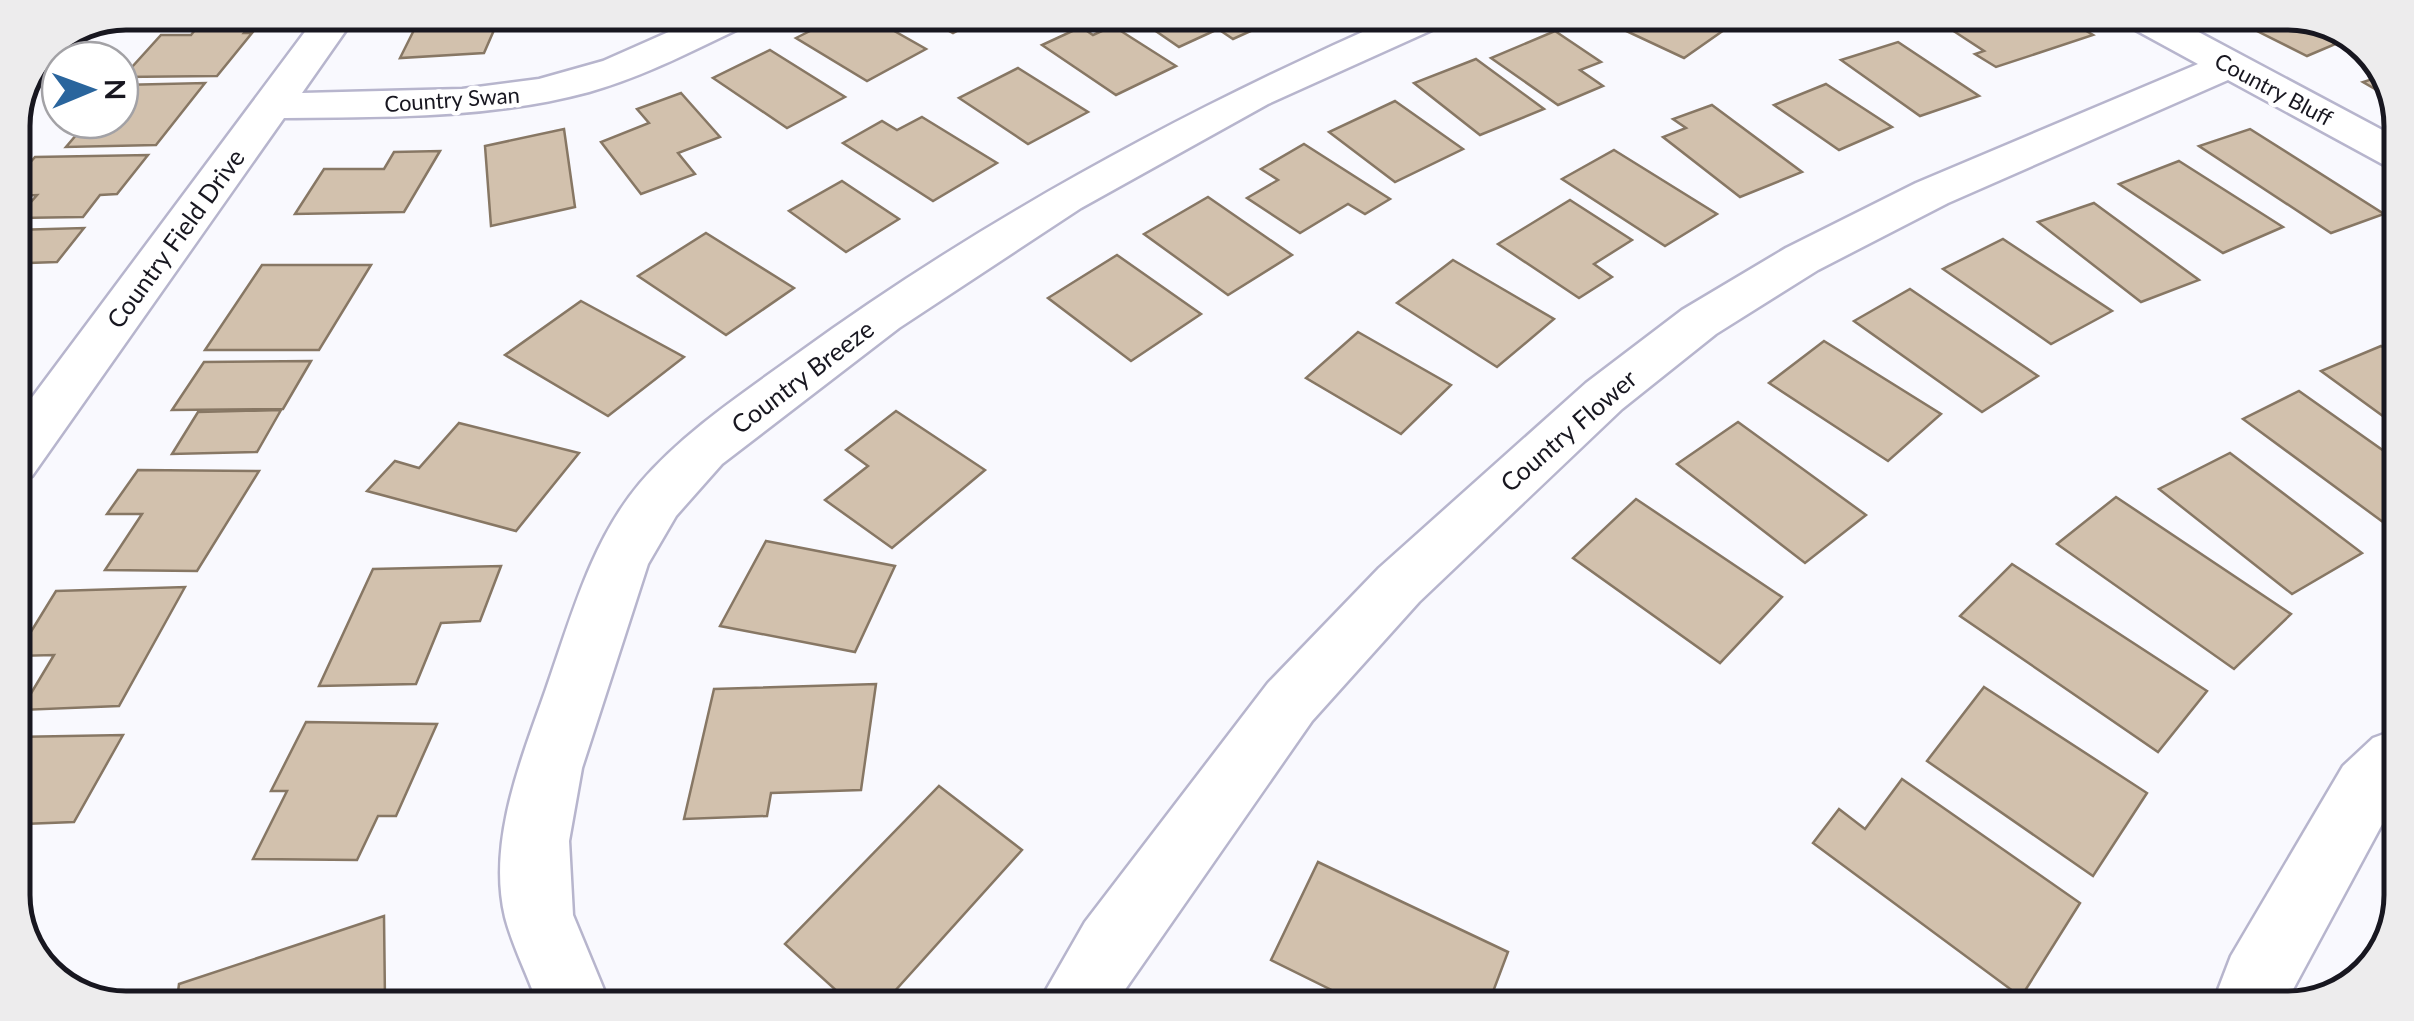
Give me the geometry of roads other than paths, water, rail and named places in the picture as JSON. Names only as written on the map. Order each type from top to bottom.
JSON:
[{"type":"street","name":"Country Field Drive","points":[[30,438],[326,30]]},
{"type":"street","name":"Country Swan","points":[[270,106],[483,100],[532,93],[627,65],[705,30]]},
{"type":"street","name":"Country Breeze","points":[[569,991],[539,915],[536,841],[550,768],[621,559],[657,501],[703,450],[882,316],[1065,198],[1254,96],[1402,30]]},
{"type":"street","name":"Country Bluff","points":[[2164,30],[2384,149]]},
{"type":"street","name":"Country Flower","points":[[1082,991],[1110,946],[1290,702],[1399,585],[1604,396],[1699,322],[1802,258],[1932,193],[2229,65]]},
{"type":"street","points":[[2253,991],[2366,787],[2384,769]]}]
